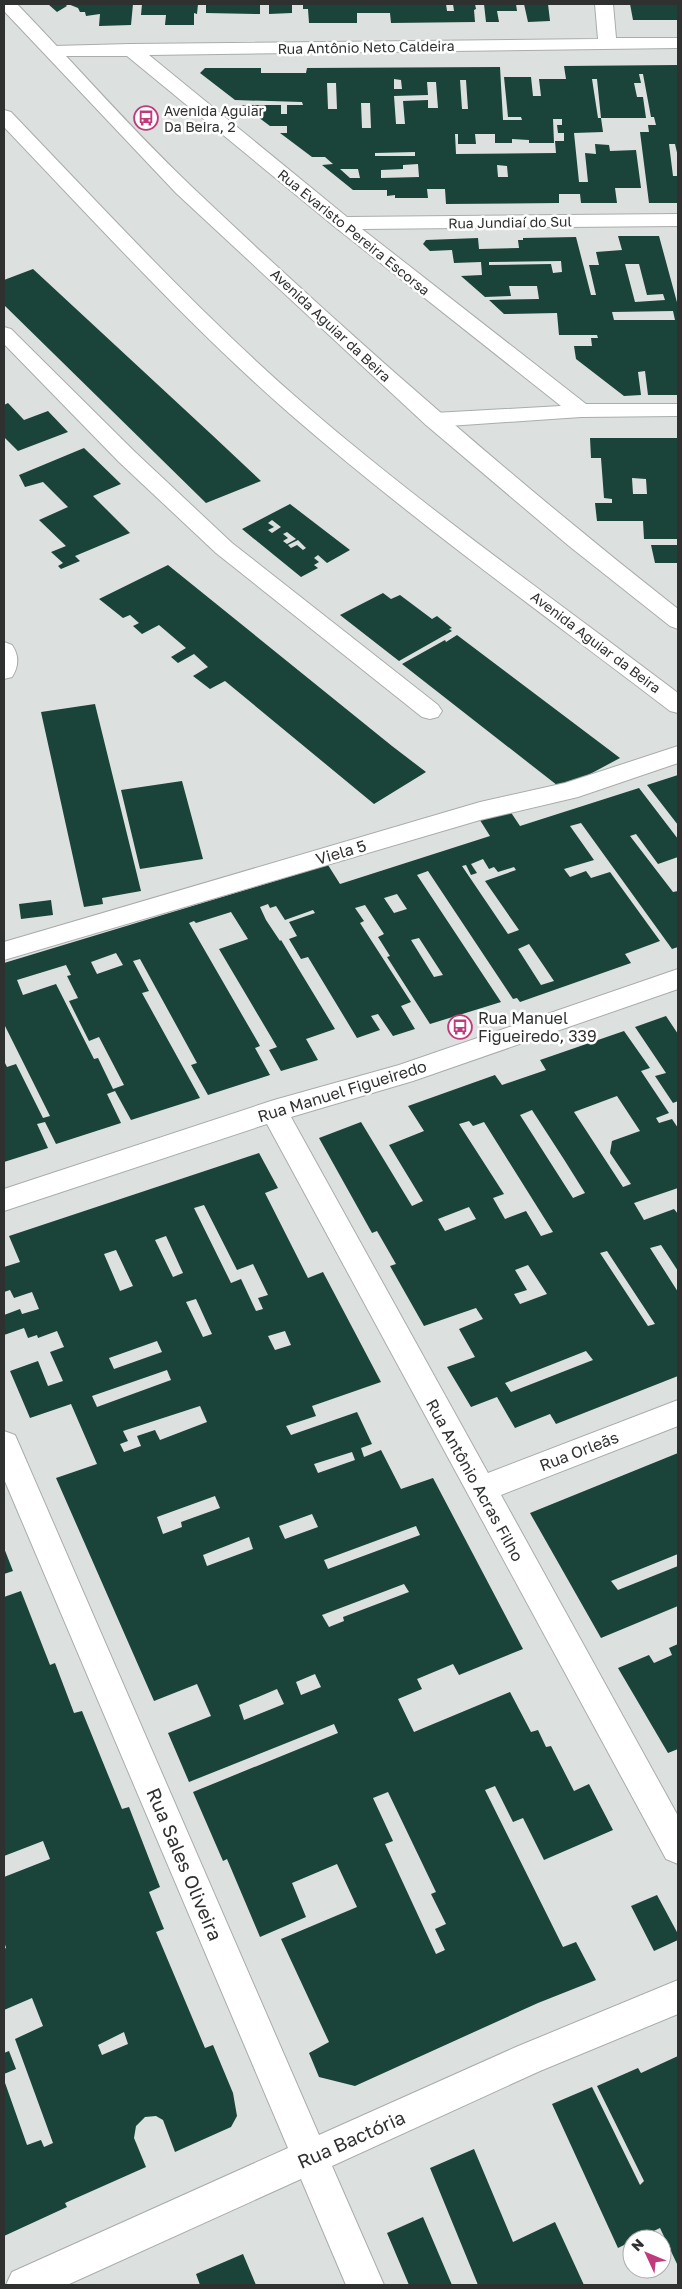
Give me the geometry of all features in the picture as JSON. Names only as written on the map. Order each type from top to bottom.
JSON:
[{"type":"street","name":"Avenida Aguiar da Beira","points":[[7,4],[184,189],[434,420],[577,541],[678,621]]},
{"type":"street","points":[[604,4],[608,44]]},
{"type":"street","name":"Rua Antônio Neto Caldeira","points":[[54,51],[678,43]]},
{"type":"street","name":"Rua Evaristo Pereira Escorsa","points":[[130,49],[342,223],[527,371],[581,411]]},
{"type":"street","name":"Avenida Aguiar da Beira","points":[[4,116],[169,288],[296,408],[376,475],[678,705]]},
{"type":"street","name":"Rua Jundiaí do Sul","points":[[342,223],[678,220]]},
{"type":"street","points":[[4,333],[127,457],[224,548],[430,711]]},
{"type":"street","points":[[434,420],[581,411],[678,410]]},
{"type":"street","points":[[4,650],[6,666],[4,672]]},
{"type":"street","name":"Viela 5","points":[[4,951],[480,811],[569,791],[678,754]]},
{"type":"street","name":"Rua Manuel Figueiredo","points":[[4,1200],[274,1111],[403,1074],[678,979]]},
{"type":"street","name":"Rua Antônio Acras Filho","points":[[274,1111],[480,1490],[678,1848]]},
{"type":"street","name":"Rua Orleãs","points":[[480,1490],[678,1413]]},
{"type":"street","name":"Rua Sales Oliveira","points":[[4,1444],[364,2285]]},
{"type":"street","name":"Rua Bactória","points":[[25,2285],[528,2059],[678,1997]]},
{"type":"building","points":[[48,4],[65,4],[67,6],[57,12]]},
{"type":"building","points":[[68,4],[133,4],[131,25],[99,26],[100,14],[86,16],[85,12],[80,12],[78,8]]},
{"type":"building","points":[[142,4],[198,4],[197,14],[194,13],[194,25],[165,25],[166,15],[141,15]]},
{"type":"building","points":[[206,4],[260,4],[260,14],[206,13]]},
{"type":"building","points":[[269,4],[292,4],[292,13],[269,14]]},
{"type":"building","points":[[303,4],[446,4],[447,11],[454,11],[453,4],[475,4],[476,9],[474,10],[475,22],[391,23],[390,13],[357,13],[357,23],[309,23],[308,9],[303,9]]},
{"type":"building","points":[[484,4],[516,4],[517,11],[497,11],[499,22],[486,22]]},
{"type":"building","points":[[524,4],[548,4],[550,21],[528,22]]},
{"type":"building","points":[[630,4],[678,4],[678,20],[633,20]]},
{"type":"building","points":[[678,65],[678,157],[675,144],[669,144],[673,176],[678,176],[678,203],[649,203],[640,132],[649,132],[648,125],[656,125],[654,117],[651,117],[643,74],[639,74],[641,83],[634,83],[637,97],[643,97],[646,118],[601,118],[603,132],[574,133],[579,182],[588,182],[585,153],[596,154],[595,144],[609,145],[610,151],[636,150],[641,188],[615,188],[617,203],[581,203],[580,194],[559,194],[559,203],[446,204],[445,189],[427,189],[428,198],[395,198],[395,195],[387,196],[387,190],[353,190],[322,165],[333,164],[325,157],[312,157],[280,133],[287,133],[287,126],[270,126],[242,105],[281,105],[281,114],[287,114],[287,105],[303,105],[302,102],[235,100],[200,73],[205,68],[261,68],[261,73],[306,73],[307,68],[500,67],[503,120],[522,120],[521,117],[508,117],[504,77],[531,77],[533,96],[541,96],[539,79],[566,79],[564,66]],"holes":[[[394,79],[401,80],[402,89],[394,89]],[[592,79],[597,79],[601,118],[598,118]],[[460,80],[466,80],[468,109],[462,109]],[[427,82],[436,82],[438,108],[428,108],[428,100],[403,101],[405,124],[396,124],[394,96],[428,95]],[[327,83],[336,83],[337,109],[328,109]],[[361,103],[370,103],[371,128],[362,128]],[[553,119],[562,119],[562,125],[557,125],[558,133],[564,133],[564,141],[555,141],[556,153],[456,154],[455,134],[458,134],[458,144],[476,144],[475,134],[495,134],[495,143],[512,143],[512,139],[529,140],[529,143],[554,143]],[[415,152],[415,156],[375,156],[375,153]],[[418,164],[419,177],[381,178],[381,170],[403,169],[403,165]],[[497,165],[507,166],[508,177],[498,177]],[[340,169],[358,169],[360,178],[350,178]]]},
{"type":"building","points":[[618,236],[659,236],[678,306],[678,395],[648,395],[645,371],[638,372],[641,395],[624,396],[576,359],[574,346],[592,346],[591,338],[598,338],[597,335],[559,335],[557,313],[504,314],[489,300],[539,299],[537,286],[509,286],[511,296],[485,297],[461,276],[482,275],[481,262],[454,263],[452,250],[430,251],[423,244],[426,240],[478,238],[479,249],[519,248],[518,240],[523,240],[523,238],[576,237],[591,295],[596,295],[589,265],[599,265],[596,252],[622,250]],"holes":[[[561,261],[562,272],[553,273],[551,264],[489,265],[489,262]],[[625,264],[639,264],[647,295],[663,294],[665,300],[635,302]],[[673,311],[675,320],[614,320],[612,312]]]},
{"type":"building","points":[[33,269],[261,481],[206,503],[4,305],[4,280]]},
{"type":"building","points":[[8,403],[24,420],[48,411],[68,432],[18,451],[4,437],[4,405]]},
{"type":"building","points":[[590,438],[678,438],[678,539],[644,539],[643,521],[597,521],[595,503],[612,503],[612,499],[604,498],[601,458],[591,458]],"holes":[[[632,478],[646,479],[647,494],[633,494]]]},
{"type":"building","points":[[84,448],[121,484],[93,496],[130,533],[75,556],[80,561],[61,569],[58,566],[63,563],[51,552],[66,546],[39,520],[68,507],[43,482],[25,487],[19,475]]},
{"type":"building","points":[[290,504],[350,550],[327,563],[318,555],[314,558],[319,562],[314,565],[318,568],[301,577],[242,529]],"holes":[[[272,520],[281,527],[272,533],[268,530],[274,527],[268,523]],[[287,532],[296,539],[287,544],[283,541],[288,538],[283,534]],[[298,540],[306,548],[303,550],[297,545],[291,548],[288,545]]]},
{"type":"building","points":[[651,545],[678,545],[678,563],[655,563]]},
{"type":"building","points":[[168,565],[426,772],[374,804],[225,681],[210,689],[193,676],[208,667],[194,654],[178,663],[171,657],[186,648],[159,625],[142,634],[133,626],[139,623],[130,615],[123,618],[99,599]]},
{"type":"building","points":[[383,593],[391,599],[400,595],[432,619],[437,616],[452,628],[449,629],[452,631],[399,661],[340,615]]},
{"type":"building","points":[[457,635],[620,758],[562,789],[402,664]]},
{"type":"building","points":[[95,704],[141,891],[102,898],[103,904],[84,907],[41,712]]},
{"type":"building","points":[[678,775],[678,825],[647,785]]},
{"type":"building","points":[[182,781],[203,859],[140,869],[121,790]]},
{"type":"building","points":[[639,788],[678,839],[678,857],[658,864],[636,834],[630,836],[673,892],[678,891],[678,947],[672,949],[581,823],[570,826],[594,860],[564,869],[570,877],[586,871],[591,878],[610,872],[660,941],[625,954],[631,963],[520,1002],[517,998],[513,999],[428,871],[417,875],[501,1002],[430,1024],[387,957],[390,956],[378,937],[384,934],[365,905],[355,908],[364,921],[360,923],[411,1002],[401,1006],[415,1029],[393,1036],[378,1014],[371,1016],[380,1030],[357,1038],[308,957],[301,959],[289,939],[297,936],[289,922],[315,913],[313,910],[285,920],[276,906],[270,908],[268,904],[260,907],[266,920],[281,940],[335,1029],[306,1039],[318,1060],[281,1071],[269,1050],[277,1047],[219,949],[248,939],[231,912],[196,923],[194,921],[189,923],[260,1046],[255,1048],[270,1075],[208,1095],[191,1065],[197,1063],[140,959],[133,961],[149,991],[142,993],[200,1098],[131,1120],[115,1091],[107,1094],[121,1123],[56,1144],[45,1122],[37,1124],[48,1148],[4,1162],[4,1061],[7,1067],[16,1064],[43,1118],[50,1116],[4,1024],[4,963],[328,865],[340,884],[490,836],[478,817],[508,808],[520,826]],"holes":[[[483,859],[489,869],[494,867],[498,872],[514,867],[516,870],[485,881],[519,930],[508,934],[462,866],[466,865],[471,875],[477,873],[471,864]],[[397,894],[407,909],[394,913],[384,898]],[[419,938],[443,975],[434,977],[411,940]],[[529,944],[554,981],[541,985],[518,949]],[[116,953],[123,965],[97,974],[91,962]],[[66,965],[71,975],[67,976],[78,998],[69,1001],[89,1041],[99,1037],[124,1085],[113,1089],[98,1058],[94,1059],[56,984],[23,995],[17,980]]]},
{"type":"building","points":[[51,900],[53,915],[21,919],[19,904]]},
{"type":"building","points":[[666,1016],[678,1034],[678,1101],[673,1103],[655,1076],[666,1073],[635,1027]]},
{"type":"building","points":[[624,1031],[650,1068],[641,1071],[669,1113],[656,1118],[659,1123],[672,1119],[678,1128],[678,1188],[634,1203],[644,1220],[674,1209],[678,1214],[678,1271],[661,1245],[650,1248],[678,1292],[678,1376],[556,1424],[550,1414],[515,1428],[497,1397],[471,1407],[447,1367],[475,1357],[459,1329],[483,1319],[476,1308],[424,1326],[390,1266],[396,1264],[377,1231],[372,1233],[319,1138],[361,1122],[412,1206],[423,1201],[389,1145],[424,1131],[408,1106],[495,1075],[502,1085],[546,1070],[540,1060]],"holes":[[[617,1096],[640,1131],[612,1141],[610,1153],[631,1184],[623,1187],[574,1112]],[[532,1110],[565,1161],[585,1193],[573,1198],[520,1115]],[[469,1121],[473,1126],[484,1122],[553,1232],[541,1236],[526,1211],[505,1219],[493,1198],[504,1194],[459,1124]],[[469,1207],[476,1219],[445,1231],[438,1219]],[[607,1251],[655,1324],[648,1326],[600,1253]],[[528,1265],[547,1294],[520,1304],[514,1294],[527,1290],[515,1270]],[[586,1351],[593,1360],[511,1392],[505,1383]]]},
{"type":"building","points":[[259,1153],[278,1188],[265,1193],[308,1278],[323,1272],[381,1382],[312,1406],[316,1416],[286,1426],[291,1435],[357,1412],[372,1444],[361,1448],[364,1457],[381,1450],[401,1489],[433,1478],[523,1649],[459,1675],[453,1664],[417,1679],[422,1689],[398,1699],[414,1732],[510,1692],[531,1732],[538,1730],[546,1747],[551,1746],[574,1791],[589,1784],[613,1830],[544,1860],[523,1818],[513,1822],[495,1786],[485,1790],[563,1947],[576,1942],[596,1980],[538,2003],[355,2086],[319,2077],[309,2053],[329,2042],[281,1939],[357,1907],[337,1864],[292,1883],[306,1917],[260,1937],[227,1859],[223,1861],[193,1792],[338,1733],[334,1724],[189,1782],[168,1733],[211,1716],[197,1684],[154,1701],[56,1478],[97,1464],[71,1404],[30,1418],[10,1371],[38,1361],[48,1386],[63,1381],[50,1352],[64,1347],[57,1331],[38,1338],[37,1335],[28,1338],[24,1328],[4,1335],[4,1315],[20,1309],[22,1314],[39,1309],[32,1292],[14,1298],[10,1290],[4,1292],[4,1267],[20,1262],[9,1236]],"holes":[[[204,1205],[237,1270],[253,1264],[268,1295],[258,1298],[263,1309],[256,1311],[241,1279],[231,1283],[194,1208]],[[166,1236],[183,1273],[173,1277],[155,1240]],[[116,1250],[133,1286],[120,1291],[104,1254]],[[196,1299],[212,1334],[203,1337],[186,1302]],[[285,1331],[291,1345],[275,1350],[268,1336]],[[157,1341],[162,1352],[114,1369],[109,1358]],[[167,1370],[171,1380],[97,1407],[92,1396]],[[200,1406],[207,1422],[160,1440],[155,1430],[137,1436],[141,1446],[124,1452],[120,1444],[128,1441],[123,1431]],[[352,1452],[355,1460],[318,1473],[314,1464]],[[215,1496],[220,1508],[181,1522],[182,1527],[163,1534],[157,1517]],[[312,1514],[318,1527],[285,1539],[279,1526]],[[416,1526],[420,1535],[328,1569],[324,1560]],[[249,1537],[253,1549],[207,1566],[203,1555]],[[404,1584],[409,1592],[343,1617],[344,1621],[329,1627],[322,1615]],[[315,1674],[321,1687],[301,1695],[296,1682]],[[277,1689],[284,1704],[244,1720],[239,1705]],[[388,1792],[436,1892],[431,1894],[446,1924],[435,1929],[445,1950],[436,1954],[385,1844],[393,1841],[373,1798]]]},
{"type":"building","points":[[678,1453],[678,1554],[611,1581],[618,1590],[678,1566],[678,1606],[601,1638],[530,1513]]},
{"type":"building","points":[[4,1548],[13,1571],[4,1574]]},
{"type":"building","points":[[21,1591],[50,1665],[55,1663],[74,1713],[82,1711],[122,1809],[129,1807],[160,1887],[149,1892],[164,1929],[156,1932],[205,2048],[213,2045],[233,2093],[237,2116],[231,2127],[175,2152],[163,2120],[156,2116],[145,2117],[136,2126],[134,2138],[146,2167],[65,2203],[67,2207],[4,2236],[4,2080],[27,2145],[41,2140],[44,2147],[53,2143],[15,2039],[43,2026],[32,1998],[4,2010],[4,1949],[6,1948],[4,1941],[4,1877],[50,1859],[43,1841],[4,1856],[4,1597]],"holes":[[[124,2032],[128,2044],[102,2055],[98,2045]]]},
{"type":"building","points":[[678,1644],[678,1749],[668,1753],[618,1668],[649,1655],[654,1663],[672,1655],[669,1648]]},
{"type":"building","points":[[657,1895],[678,1934],[678,1940],[654,1951],[631,1906]]},
{"type":"building","points":[[9,2051],[16,2069],[4,2074],[4,2053]]},
{"type":"building","points":[[678,2056],[678,2266],[672,2253],[672,2229],[622,2229],[622,2246],[618,2248],[552,2104],[592,2087],[640,2185],[644,2181],[597,2086],[638,2068],[641,2073]]},
{"type":"building","points":[[474,2149],[513,2242],[555,2222],[584,2285],[478,2285],[430,2168]]},
{"type":"building","points":[[423,2217],[452,2285],[409,2285],[387,2233]]},
{"type":"building","points":[[243,2254],[256,2285],[200,2285],[196,2274]]},
{"type":"place","name":"Avenida Aguiar Da Beira, 2","points":[[146,118]]},
{"type":"place","name":"Rua Manuel Figueiredo, 339","points":[[460,1027]]}]
